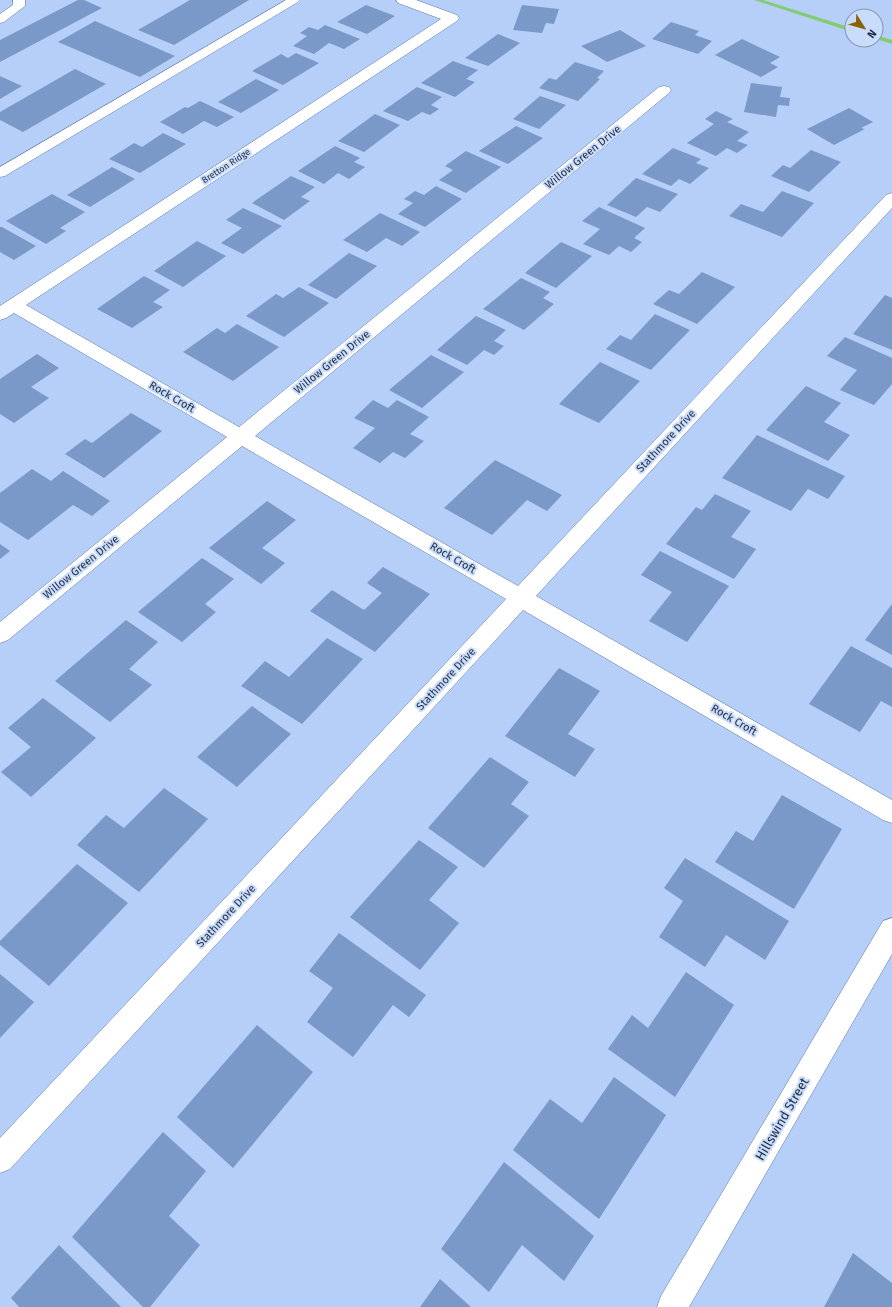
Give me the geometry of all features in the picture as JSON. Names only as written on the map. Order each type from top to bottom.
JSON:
[{"type":"street","name":"Bretton Ridge","points":[[7,310],[452,18],[403,0]]},
{"type":"street","name":"Willow Green Drive","points":[[0,634],[664,90]]},
{"type":"street","name":"Stathmore Drive","points":[[0,1160],[892,198]]},
{"type":"street","name":"Rock Croft","points":[[7,310],[240,437],[522,597],[892,812]]},
{"type":"street","name":"Hillswind Street","points":[[672,1307],[892,930]]},
{"type":"lane","points":[[0,19],[19,6],[19,0]]},
{"type":"lane","points":[[0,173],[294,0]]},
{"type":"building","points":[[78,0],[84,0],[102,8],[0,62],[0,40]]},
{"type":"building","points":[[190,0],[249,0],[174,45],[138,30]]},
{"type":"building","points":[[366,5],[395,16],[367,34],[337,22]]},
{"type":"building","points":[[522,5],[559,9],[554,24],[546,23],[542,33],[513,30]]},
{"type":"building","points":[[95,21],[175,56],[140,77],[58,42]]},
{"type":"building","points":[[671,22],[699,31],[695,35],[712,41],[698,54],[652,39]]},
{"type":"building","points":[[325,25],[360,39],[344,49],[329,43],[314,54],[293,46],[307,36],[300,33],[309,27],[318,30]]},
{"type":"building","points":[[620,30],[646,46],[607,62],[581,46]]},
{"type":"building","points":[[498,34],[520,43],[488,66],[465,58]]},
{"type":"building","points":[[742,39],[780,57],[770,63],[778,67],[761,77],[715,55]]},
{"type":"building","points":[[296,53],[319,63],[283,85],[252,71],[281,54],[288,58]]},
{"type":"building","points":[[453,61],[478,70],[466,79],[475,82],[455,97],[421,83]]},
{"type":"building","points":[[575,62],[604,71],[597,78],[600,79],[578,101],[539,88],[549,78],[556,80]]},
{"type":"building","points":[[75,69],[106,84],[23,132],[0,120],[0,112]]},
{"type":"building","points":[[0,76],[22,86],[0,99]]},
{"type":"building","points":[[256,79],[279,90],[241,113],[218,102]]},
{"type":"building","points":[[751,83],[782,87],[780,97],[790,98],[789,106],[778,105],[776,117],[744,112]]},
{"type":"building","points":[[417,87],[442,97],[431,105],[439,109],[430,115],[422,112],[408,121],[383,111]]},
{"type":"building","points":[[540,96],[566,105],[539,129],[513,119]]},
{"type":"building","points":[[200,101],[234,117],[217,127],[204,121],[183,134],[160,122],[185,107],[188,108]]},
{"type":"building","points":[[849,108],[873,122],[861,128],[865,129],[834,145],[807,129]]},
{"type":"building","points":[[716,111],[733,119],[727,122],[749,132],[737,141],[748,145],[737,153],[727,148],[716,156],[687,143],[714,124],[705,119]]},
{"type":"building","points":[[375,114],[400,125],[364,152],[338,141]]},
{"type":"building","points":[[516,126],[543,138],[508,164],[479,151]]},
{"type":"building","points":[[163,133],[186,144],[140,173],[109,159],[134,143],[142,147]]},
{"type":"building","points":[[335,146],[360,158],[354,162],[365,167],[349,179],[338,173],[324,184],[298,171]]},
{"type":"building","points":[[673,148],[701,159],[696,163],[709,168],[690,184],[679,179],[671,186],[642,174]]},
{"type":"building","points":[[811,150],[841,162],[809,192],[771,176],[783,165],[790,168]]},
{"type":"building","points":[[466,151],[501,167],[466,193],[439,180],[453,170],[445,166]]},
{"type":"building","points":[[112,167],[135,179],[90,207],[67,195]]},
{"type":"building","points":[[291,176],[315,187],[301,197],[310,201],[284,220],[252,203]]},
{"type":"building","points":[[636,178],[678,194],[660,212],[647,207],[636,217],[607,205]]},
{"type":"building","points":[[436,186],[462,199],[425,227],[398,214],[413,203],[404,199],[415,191],[424,195]]},
{"type":"building","points":[[782,191],[814,203],[782,237],[729,216],[741,204],[763,212]]},
{"type":"building","points":[[52,194],[85,212],[60,228],[66,231],[46,244],[6,221]]},
{"type":"building","points":[[599,207],[645,228],[634,238],[642,242],[631,252],[619,246],[609,255],[583,244],[600,229],[582,221]]},
{"type":"building","points":[[243,208],[282,226],[243,254],[221,243],[242,228],[226,220]]},
{"type":"building","points":[[380,213],[420,232],[402,246],[386,238],[367,252],[343,240]]},
{"type":"building","points":[[0,227],[36,246],[14,260],[0,252]]},
{"type":"building","points":[[197,241],[226,256],[183,287],[154,271]]},
{"type":"building","points":[[561,242],[592,256],[556,288],[525,273]]},
{"type":"building","points":[[349,253],[377,266],[336,299],[308,285]]},
{"type":"building","points":[[702,272],[735,287],[697,324],[653,304],[669,290],[679,294]]},
{"type":"building","points":[[144,276],[170,290],[153,302],[163,307],[132,328],[97,309]]},
{"type":"building","points":[[521,278],[550,292],[543,298],[554,304],[524,330],[483,309]]},
{"type":"building","points":[[299,287],[329,303],[284,337],[246,316],[276,294],[283,298]]},
{"type":"building","points":[[885,295],[892,298],[892,350],[853,334]]},
{"type":"building","points":[[655,314],[690,330],[651,370],[606,349],[620,335],[631,340]]},
{"type":"building","points":[[476,316],[506,330],[494,341],[504,346],[494,355],[484,350],[467,365],[437,350]]},
{"type":"building","points":[[237,324],[279,347],[233,381],[183,352],[217,328],[225,333]]},
{"type":"building","points":[[845,337],[892,358],[892,384],[874,405],[840,390],[857,370],[827,356]]},
{"type":"building","points":[[37,354],[59,368],[31,387],[49,398],[14,423],[0,414],[0,379]]},
{"type":"building","points":[[431,355],[464,372],[422,408],[389,390]]},
{"type":"building","points":[[600,362],[640,381],[599,423],[559,404]]},
{"type":"building","points":[[806,386],[841,403],[824,422],[850,435],[828,461],[766,430]]},
{"type":"building","points":[[373,400],[388,408],[397,400],[429,417],[410,434],[424,441],[405,458],[393,452],[380,463],[353,448],[375,428],[354,418]]},
{"type":"building","points":[[131,413],[162,431],[104,478],[65,454],[85,439],[92,443]]},
{"type":"building","points":[[757,435],[845,476],[828,499],[808,489],[791,511],[722,478]]},
{"type":"building","points":[[495,460],[562,495],[547,511],[527,500],[492,535],[444,508]]},
{"type":"building","points":[[32,469],[51,481],[63,471],[110,501],[92,516],[73,505],[28,540],[0,522],[0,493]]},
{"type":"building","points":[[715,494],[751,511],[731,537],[756,549],[734,579],[666,544],[696,507],[702,510]]},
{"type":"building","points":[[267,501],[296,520],[262,548],[285,563],[261,584],[209,548]]},
{"type":"building","points":[[0,544],[10,551],[0,559]]},
{"type":"building","points":[[660,551],[729,586],[687,642],[649,621],[672,592],[641,575]]},
{"type":"building","points":[[202,558],[234,579],[205,604],[216,612],[182,642],[138,612]]},
{"type":"building","points":[[383,567],[430,594],[375,652],[310,611],[332,590],[364,610],[382,593],[367,583]]},
{"type":"building","points":[[892,604],[892,655],[865,640]]},
{"type":"building","points":[[126,620],[158,642],[129,669],[152,685],[110,722],[55,681]]},
{"type":"building","points":[[327,638],[363,659],[302,724],[241,686],[265,661],[289,677]]},
{"type":"building","points":[[851,646],[892,668],[892,707],[881,701],[860,732],[809,704]]},
{"type":"building","points":[[559,668],[600,691],[568,734],[595,749],[575,777],[505,736]]},
{"type":"building","points":[[43,698],[96,738],[31,797],[1,772],[31,747],[8,728]]},
{"type":"building","points":[[252,706],[291,734],[237,787],[197,757]]},
{"type":"building","points":[[490,757],[529,782],[511,804],[529,816],[484,868],[428,828]]},
{"type":"building","points":[[164,788],[208,819],[139,892],[77,845],[106,815],[124,828]]},
{"type":"building","points":[[782,795],[842,829],[794,909],[715,862],[736,831],[753,841]]},
{"type":"building","points":[[419,840],[458,867],[429,900],[459,923],[420,970],[350,917]]},
{"type":"building","points":[[685,858],[789,921],[765,960],[726,935],[705,967],[659,937],[683,901],[664,888]]},
{"type":"building","points":[[77,864],[128,903],[49,986],[0,945],[0,941]]},
{"type":"building","points":[[339,933],[426,995],[409,1017],[393,1005],[353,1057],[307,1022],[333,988],[309,971]]},
{"type":"building","points":[[686,972],[734,1005],[675,1097],[608,1049],[632,1015],[648,1028]]},
{"type":"building","points":[[0,974],[34,1002],[0,1038]]},
{"type":"building","points":[[257,1025],[313,1072],[233,1168],[177,1117]]},
{"type":"building","points":[[614,1077],[666,1115],[599,1219],[513,1150],[550,1099],[582,1123]]},
{"type":"building","points":[[163,1132],[206,1171],[169,1216],[200,1245],[150,1307],[143,1307],[72,1237]]},
{"type":"building","points":[[504,1162],[594,1236],[564,1281],[522,1245],[489,1292],[441,1249]]},
{"type":"building","points":[[59,1245],[121,1307],[19,1307],[11,1298]]},
{"type":"building","points":[[853,1253],[892,1283],[892,1307],[824,1307]]},
{"type":"building","points":[[440,1279],[471,1307],[420,1307]]},
{"type":"waterway","points":[[757,0],[844,27]]},
{"type":"waterway","points":[[884,40],[892,42]]}]
